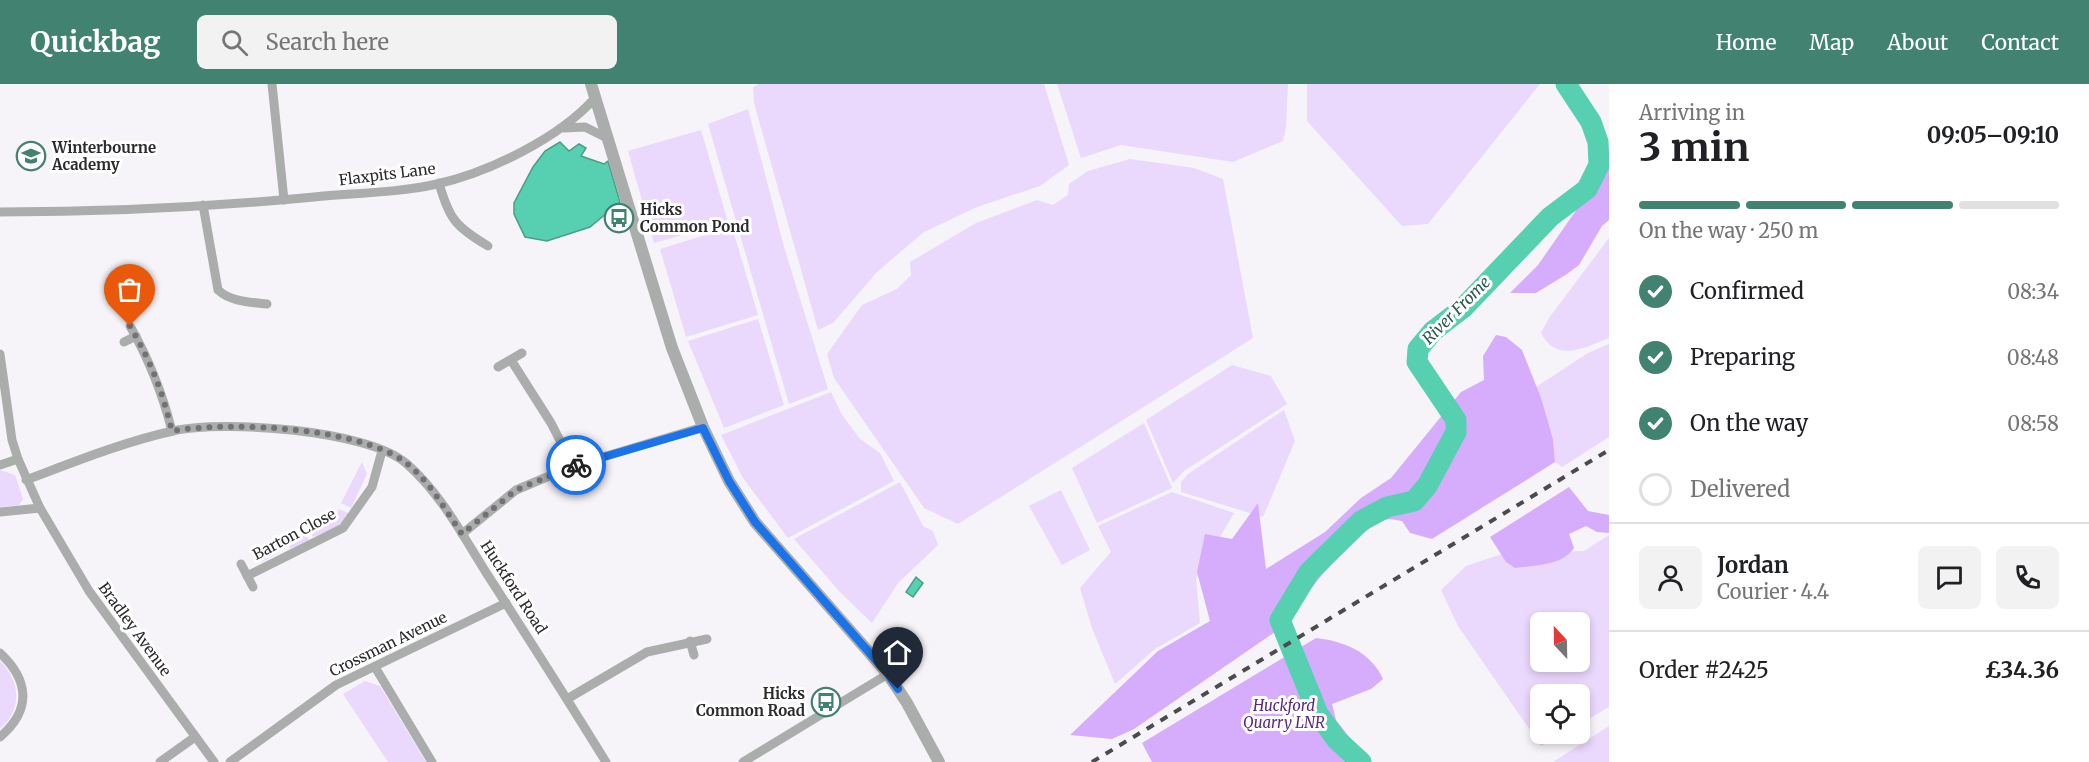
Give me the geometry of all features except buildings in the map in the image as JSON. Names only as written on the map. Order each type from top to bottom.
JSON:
[{"type":"street","points":[[272,84],[284,200]]},
{"type":"street","points":[[591,84],[672,348],[703,428],[729,481],[755,522],[888,674],[907,703],[939,762]]},
{"type":"street","name":"Flaxpits Lane","points":[[0,212],[284,200],[439,183],[495,163],[564,128],[595,98]]},
{"type":"street","points":[[564,128],[585,127],[607,138]]},
{"type":"street","points":[[439,183],[453,221],[462,231],[488,246]]},
{"type":"street","points":[[203,205],[218,290],[224,296],[243,302],[267,304]]},
{"type":"street","points":[[130,326],[161,388],[172,431]]},
{"type":"street","points":[[124,342],[136,336]]},
{"type":"street","points":[[498,367],[522,353]]},
{"type":"street","name":"Bradley Avenue","points":[[0,354],[18,459],[40,508],[90,593],[214,762]]},
{"type":"street","points":[[511,360],[552,423],[573,466]]},
{"type":"street","name":"Huckford Road","points":[[26,480],[83,458],[172,431],[199,426],[315,431],[382,451],[405,462],[431,489],[462,534],[606,762]]},
{"type":"street","points":[[462,534],[516,490],[573,466],[703,428]]},
{"type":"street","name":"Barton Close","points":[[248,576],[343,528],[372,487],[382,451]]},
{"type":"street","points":[[0,465],[18,459]]},
{"type":"street","points":[[0,512],[40,508]]},
{"type":"street","name":"Barton Close","points":[[242,564],[253,587]]},
{"type":"street","name":"Crossman Avenue","points":[[230,762],[336,685],[506,603]]},
{"type":"street","points":[[567,699],[647,652],[707,639]]},
{"type":"street","points":[[690,642],[694,655]]},
{"type":"street","points":[[0,653],[13,665],[20,678],[23,696],[21,714],[13,726],[0,736]]},
{"type":"street","points":[[375,667],[432,762]]},
{"type":"street","points":[[743,762],[888,674]]},
{"type":"street","points":[[160,762],[195,737]]},
{"type":"shaded area","points":[[759,84],[1044,84],[1069,165],[1040,186],[977,207],[924,232],[877,272],[833,323],[818,330],[754,103],[753,87]]},
{"type":"shaded area","points":[[1057,84],[1288,84],[1286,128],[1283,141],[1233,162],[1121,145],[1081,158]]},
{"type":"shaded area","points":[[1307,84],[1540,84],[1428,224],[1402,226],[1307,121]]},
{"type":"shaded area","points":[[748,109],[784,247],[828,389],[789,404],[708,124]]},
{"type":"shaded area","points":[[701,130],[728,222],[654,243],[628,151]]},
{"type":"shaded area","points":[[560,142],[569,151],[579,144],[586,148],[581,156],[604,164],[608,161],[620,202],[590,227],[547,241],[525,237],[514,214],[514,203],[533,167],[545,151]]},
{"type":"shaded area","points":[[1130,159],[1194,168],[1223,179],[1253,338],[958,524],[924,508],[834,378],[827,354],[862,305],[897,289],[911,275],[910,262],[976,223],[1037,200],[1053,205],[1068,195],[1069,184],[1088,171]]},
{"type":"shaded area","points":[[732,227],[758,315],[686,337],[660,249]]},
{"type":"shaded area","points":[[1609,238],[1609,338],[1580,349],[1554,348],[1541,333],[1549,318]]},
{"type":"shaded area","points":[[758,319],[784,405],[724,428],[688,341]]},
{"type":"shaded area","points":[[1609,344],[1609,437],[1562,467],[1555,462],[1553,438],[1536,387],[1588,353]]},
{"type":"shaded area","points":[[1232,365],[1271,376],[1287,404],[1184,471],[1173,483],[1146,420]]},
{"type":"shaded area","points":[[831,392],[842,415],[860,439],[880,453],[894,481],[788,538],[743,478],[721,435]]},
{"type":"shaded area","points":[[1284,410],[1295,441],[1263,517],[1181,492],[1181,482],[1188,474]]},
{"type":"shaded area","points":[[1144,423],[1172,488],[1097,523],[1072,468]]},
{"type":"shaded area","points":[[362,462],[367,474],[351,508],[341,503]]},
{"type":"shaded area","points":[[0,470],[15,475],[23,499],[19,505],[0,507]]},
{"type":"shaded area","points":[[900,482],[923,526],[933,531],[938,545],[898,583],[872,623],[839,591],[794,539]]},
{"type":"shaded area","points":[[1061,490],[1090,550],[1062,565],[1029,506]]},
{"type":"shaded area","points":[[1172,492],[1234,513],[1196,578],[1200,623],[1155,649],[1115,684],[1092,628],[1080,588],[1111,552],[1098,526]]},
{"type":"shaded area","points":[[339,509],[348,513],[339,526],[313,537],[309,528],[336,516]]},
{"type":"shaded area","points":[[304,531],[309,540],[290,549],[286,540]]},
{"type":"shaded area","points":[[1609,535],[1609,707],[1590,718],[1590,684],[1530,684],[1530,730],[1458,626],[1441,590],[1466,566],[1502,554],[1584,551]]},
{"type":"shaded area","points":[[275,545],[278,553],[262,562],[258,554]]},
{"type":"shaded area","points":[[916,577],[923,583],[913,597],[906,592]]},
{"type":"shaded area","points":[[0,661],[12,677],[16,695],[12,713],[0,729]]},
{"type":"shaded area","points":[[365,681],[380,686],[426,762],[388,762],[343,694]]},
{"type":"shaded area","points":[[1609,726],[1609,762],[1553,762],[1581,744],[1590,744],[1590,738]]},
{"type":"green space","points":[[1609,163],[1609,220],[1602,226],[1579,265],[1536,293],[1510,293],[1538,265]]},
{"type":"green space","points":[[1496,335],[1506,337],[1522,350],[1541,398],[1553,439],[1555,462],[1432,539],[1410,533],[1402,521],[1393,519],[1386,519],[1373,526],[1346,549],[1318,580],[1291,621],[1134,729],[1112,739],[1070,735],[1158,651],[1210,621],[1197,572],[1205,534],[1232,539],[1258,503],[1266,569],[1325,532],[1361,498],[1391,478],[1461,392],[1484,380],[1483,356]]},
{"type":"green space","points":[[1569,487],[1588,511],[1609,515],[1609,533],[1597,532],[1586,526],[1569,534],[1574,548],[1563,558],[1547,564],[1515,568],[1506,562],[1490,537]]},
{"type":"green space","name":"Huckford Quarry LNR","points":[[1316,638],[1356,649],[1371,662],[1383,679],[1371,689],[1332,704],[1336,720],[1369,762],[1152,762],[1142,743]]},
{"type":"waterway","name":"River Frome","points":[[1361,762],[1337,740],[1318,714],[1280,620],[1309,572],[1361,521],[1387,507],[1414,501],[1427,486],[1456,432],[1456,420],[1417,362],[1418,349],[1433,331],[1463,308],[1550,217],[1587,189],[1599,165],[1598,142],[1591,122],[1566,84]]},
{"type":"railway","points":[[1092,762],[1609,450]]},
{"type":"way so far","points":[[130,326],[150,361],[161,388],[172,431],[199,426],[315,431],[345,438],[382,451],[405,462],[431,489],[462,534],[516,490],[576,465]]},
{"type":"place","name":"Winterbourne Academy","points":[[31,156]]},
{"type":"place","name":"Hicks Common Pond","points":[[619,218]]},
{"type":"place","name":"Hicks Common Road","points":[[826,702]]},
{"type":"route","points":[[576,465],[703,428],[729,481],[755,522],[888,674],[898,689]]}]
